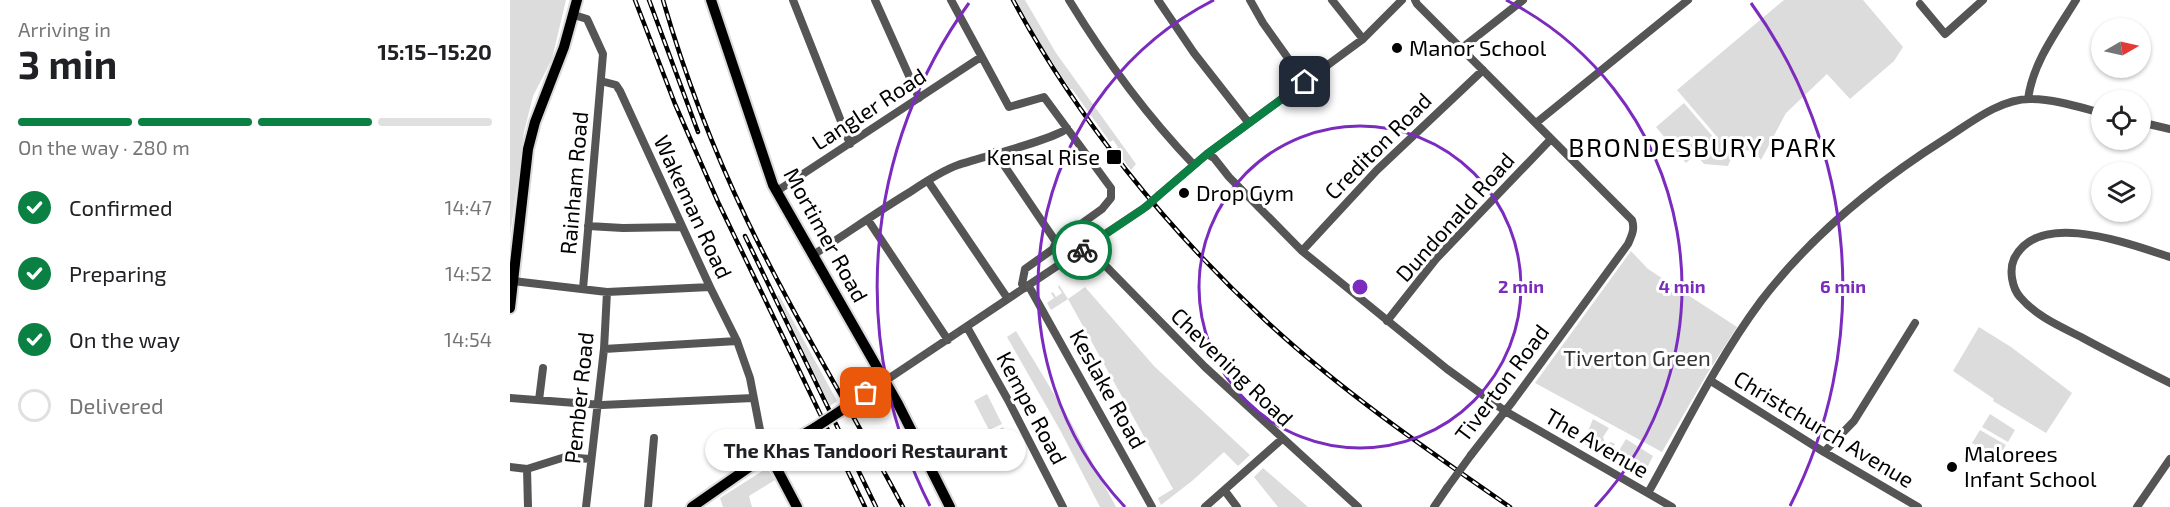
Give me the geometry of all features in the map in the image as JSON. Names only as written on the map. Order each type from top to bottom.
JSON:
[{"type":"main road","points":[[510,308],[528,149],[535,122],[561,57],[577,0]]},
{"type":"main road","name":"Mortimer Road","points":[[711,0],[763,156],[777,191],[885,381],[950,507]]},
{"type":"main road","points":[[692,507],[769,454],[816,427],[885,381]]},
{"type":"main road","points":[[769,454],[797,507]]},
{"type":"street","points":[[793,0],[850,144]]},
{"type":"street","points":[[875,0],[919,98]]},
{"type":"street","points":[[951,0],[1009,107],[1044,97],[1110,184],[1112,194],[1108,203],[1025,269],[1022,284],[1028,289]]},
{"type":"street","points":[[1069,0],[1118,73],[1162,130],[1194,165]]},
{"type":"street","points":[[1158,0],[1194,53],[1248,122]]},
{"type":"street","points":[[1250,0],[1263,23],[1305,82]]},
{"type":"street","points":[[1332,0],[1363,39]]},
{"type":"street","points":[[885,381],[1008,299],[1028,289],[1062,262],[1143,209],[1248,122],[1363,39],[1402,0]]},
{"type":"street","points":[[1415,0],[1551,139]]},
{"type":"street","points":[[1462,48],[1524,0]]},
{"type":"street","points":[[1536,123],[1688,0]]},
{"type":"street","points":[[1920,4],[1945,34],[1983,0]]},
{"type":"street","points":[[2028,99],[2035,67],[2076,0]]},
{"type":"street","points":[[574,15],[587,19],[595,34],[603,54],[601,81]]},
{"type":"street","name":"Langler Road","points":[[777,191],[981,57]]},
{"type":"street","name":"Crediton Road","points":[[1302,251],[1377,170],[1483,70]]},
{"type":"street","name":"Rainham Road","points":[[583,289],[601,81]]},
{"type":"street","name":"Wakeman Road","points":[[601,81],[616,85],[620,91],[682,227],[738,341],[745,360],[761,435]]},
{"type":"street","points":[[1648,493],[1711,381],[1761,302],[1793,263],[1836,222],[1929,149],[1985,114],[2028,99],[2051,101],[2091,110]]},
{"type":"street","points":[[2151,125],[2170,129]]},
{"type":"street","points":[[813,255],[948,169],[995,152],[1044,139],[1063,132],[1067,128]]},
{"type":"street","name":"Tiverton Road","points":[[1434,507],[1628,243],[1634,231],[1632,220],[1551,139]]},
{"type":"street","name":"Dundonald Road","points":[[1387,321],[1436,259],[1551,139]]},
{"type":"street","points":[[995,152],[1055,246],[1062,262]]},
{"type":"street","name":"The Avenue","points":[[1207,154],[1215,158],[1229,177],[1302,251],[1447,369],[1505,411],[1672,507]]},
{"type":"street","points":[[928,181],[1008,299]]},
{"type":"street","points":[[868,220],[948,340]]},
{"type":"street","points":[[588,226],[682,227]]},
{"type":"street","points":[[2170,257],[2095,236],[2072,233],[2046,235],[2028,242],[2020,250],[2013,260],[2012,272],[2013,284],[2018,295],[2046,319],[2170,383]]},
{"type":"street","name":"Chevening Road","points":[[1087,247],[1204,368],[1358,507]]},
{"type":"street","points":[[513,281],[607,292],[710,286]]},
{"type":"street","name":"Keslake Road","points":[[1028,289],[1041,307],[1152,507]]},
{"type":"street","name":"Pember Road","points":[[586,507],[604,349],[607,292]]},
{"type":"street","points":[[1824,452],[1854,421],[1915,323]]},
{"type":"street","name":"Kempe Road","points":[[967,327],[1008,400],[1063,507]]},
{"type":"street","points":[[604,349],[738,341]]},
{"type":"street","points":[[538,400],[543,368]]},
{"type":"street","name":"Christchurch Avenue","points":[[1711,381],[1824,452],[1918,507]]},
{"type":"street","points":[[510,398],[597,405],[753,398]]},
{"type":"street","points":[[648,507],[654,438]]},
{"type":"street","points":[[1205,507],[1282,439]]},
{"type":"street","points":[[510,467],[527,469],[565,458],[590,459]]},
{"type":"street","points":[[2137,507],[2170,459]]},
{"type":"street","points":[[527,469],[528,507]]},
{"type":"street","points":[[1225,491],[1237,507]]},
{"type":"green space","points":[[510,0],[566,0],[552,59],[533,96],[524,132],[510,237]]},
{"type":"green space","points":[[1016,0],[1025,0],[1056,53],[1136,164],[1131,170],[1115,149],[1118,147],[1113,140],[1110,142],[1070,89],[1038,40]]},
{"type":"green space","points":[[1784,0],[1863,0],[1903,47],[1894,61],[1850,99],[1827,74],[1786,113],[1761,160],[1752,151],[1745,150],[1733,154],[1728,166],[1704,164],[1697,156],[1718,138],[1677,90]]},
{"type":"green space","points":[[1684,103],[1714,138],[1686,163],[1656,127]]},
{"type":"green space","name":"Tiverton Green","points":[[1631,251],[1648,269],[1737,327],[1662,452],[1535,383]]},
{"type":"green space","points":[[1059,285],[1068,299],[1051,310],[1047,303],[1054,298],[1051,293],[1053,292],[1056,297],[1062,293]]},
{"type":"green space","points":[[1085,287],[1154,366],[1250,455],[1238,466],[1224,452],[1161,505],[1158,498],[1173,489],[1068,299]]},
{"type":"green space","points":[[779,295],[837,401],[830,406],[777,296]]},
{"type":"green space","points":[[1979,327],[2011,347],[2072,393],[2046,433],[1993,401],[1994,399],[1953,371]]},
{"type":"green space","points":[[1016,331],[1068,417],[1116,507],[1100,507],[1060,430],[1007,337]]},
{"type":"green space","points":[[987,394],[1002,424],[989,430],[974,401]]},
{"type":"green space","points":[[1990,414],[2015,430],[2008,442],[1982,427]]},
{"type":"green space","points":[[1593,419],[1609,428],[1603,437],[1606,445],[1611,442],[1615,444],[1611,452],[1646,471],[1646,474],[1634,473],[1581,441],[1586,436]]},
{"type":"green space","points":[[1003,427],[1011,442],[989,454],[981,439]]},
{"type":"green space","points":[[1980,430],[2006,445],[1998,458],[1972,443]]},
{"type":"green space","points":[[1626,439],[1653,456],[1646,470],[1617,454]]},
{"type":"green space","points":[[767,468],[775,480],[749,496],[752,507],[723,507],[720,498]]},
{"type":"green space","points":[[1263,468],[1308,507],[1278,507],[1254,477]]},
{"type":"railway","points":[[635,0],[675,104],[718,202],[865,507]]},
{"type":"railway","points":[[649,0],[698,132]]},
{"type":"railway","points":[[663,0],[700,112],[747,220],[784,293],[903,507]]},
{"type":"railway","points":[[1013,0],[1065,87],[1126,170],[1193,248],[1229,285],[1294,346],[1353,395],[1510,507]]},
{"type":"railway","points":[[745,236],[876,507]]},
{"type":"way so far","points":[[866,393],[1082,250]]},
{"type":"place","name":"Manor School","points":[[1397,48]]},
{"type":"place","name":"Kensal Rise","points":[[1114,157]]},
{"type":"place","name":"Drop Gym","points":[[1184,193]]},
{"type":"place","name":"The Khas Tandoori Restaurant","points":[[866,393]]},
{"type":"place","name":"Malorees Infant School","points":[[1952,467]]},
{"type":"district","name":"BRONDESBURY PARK","points":[[1703,148]]},
{"type":"route","points":[[1082,250],[1134,216],[1207,154],[1305,82]]}]
